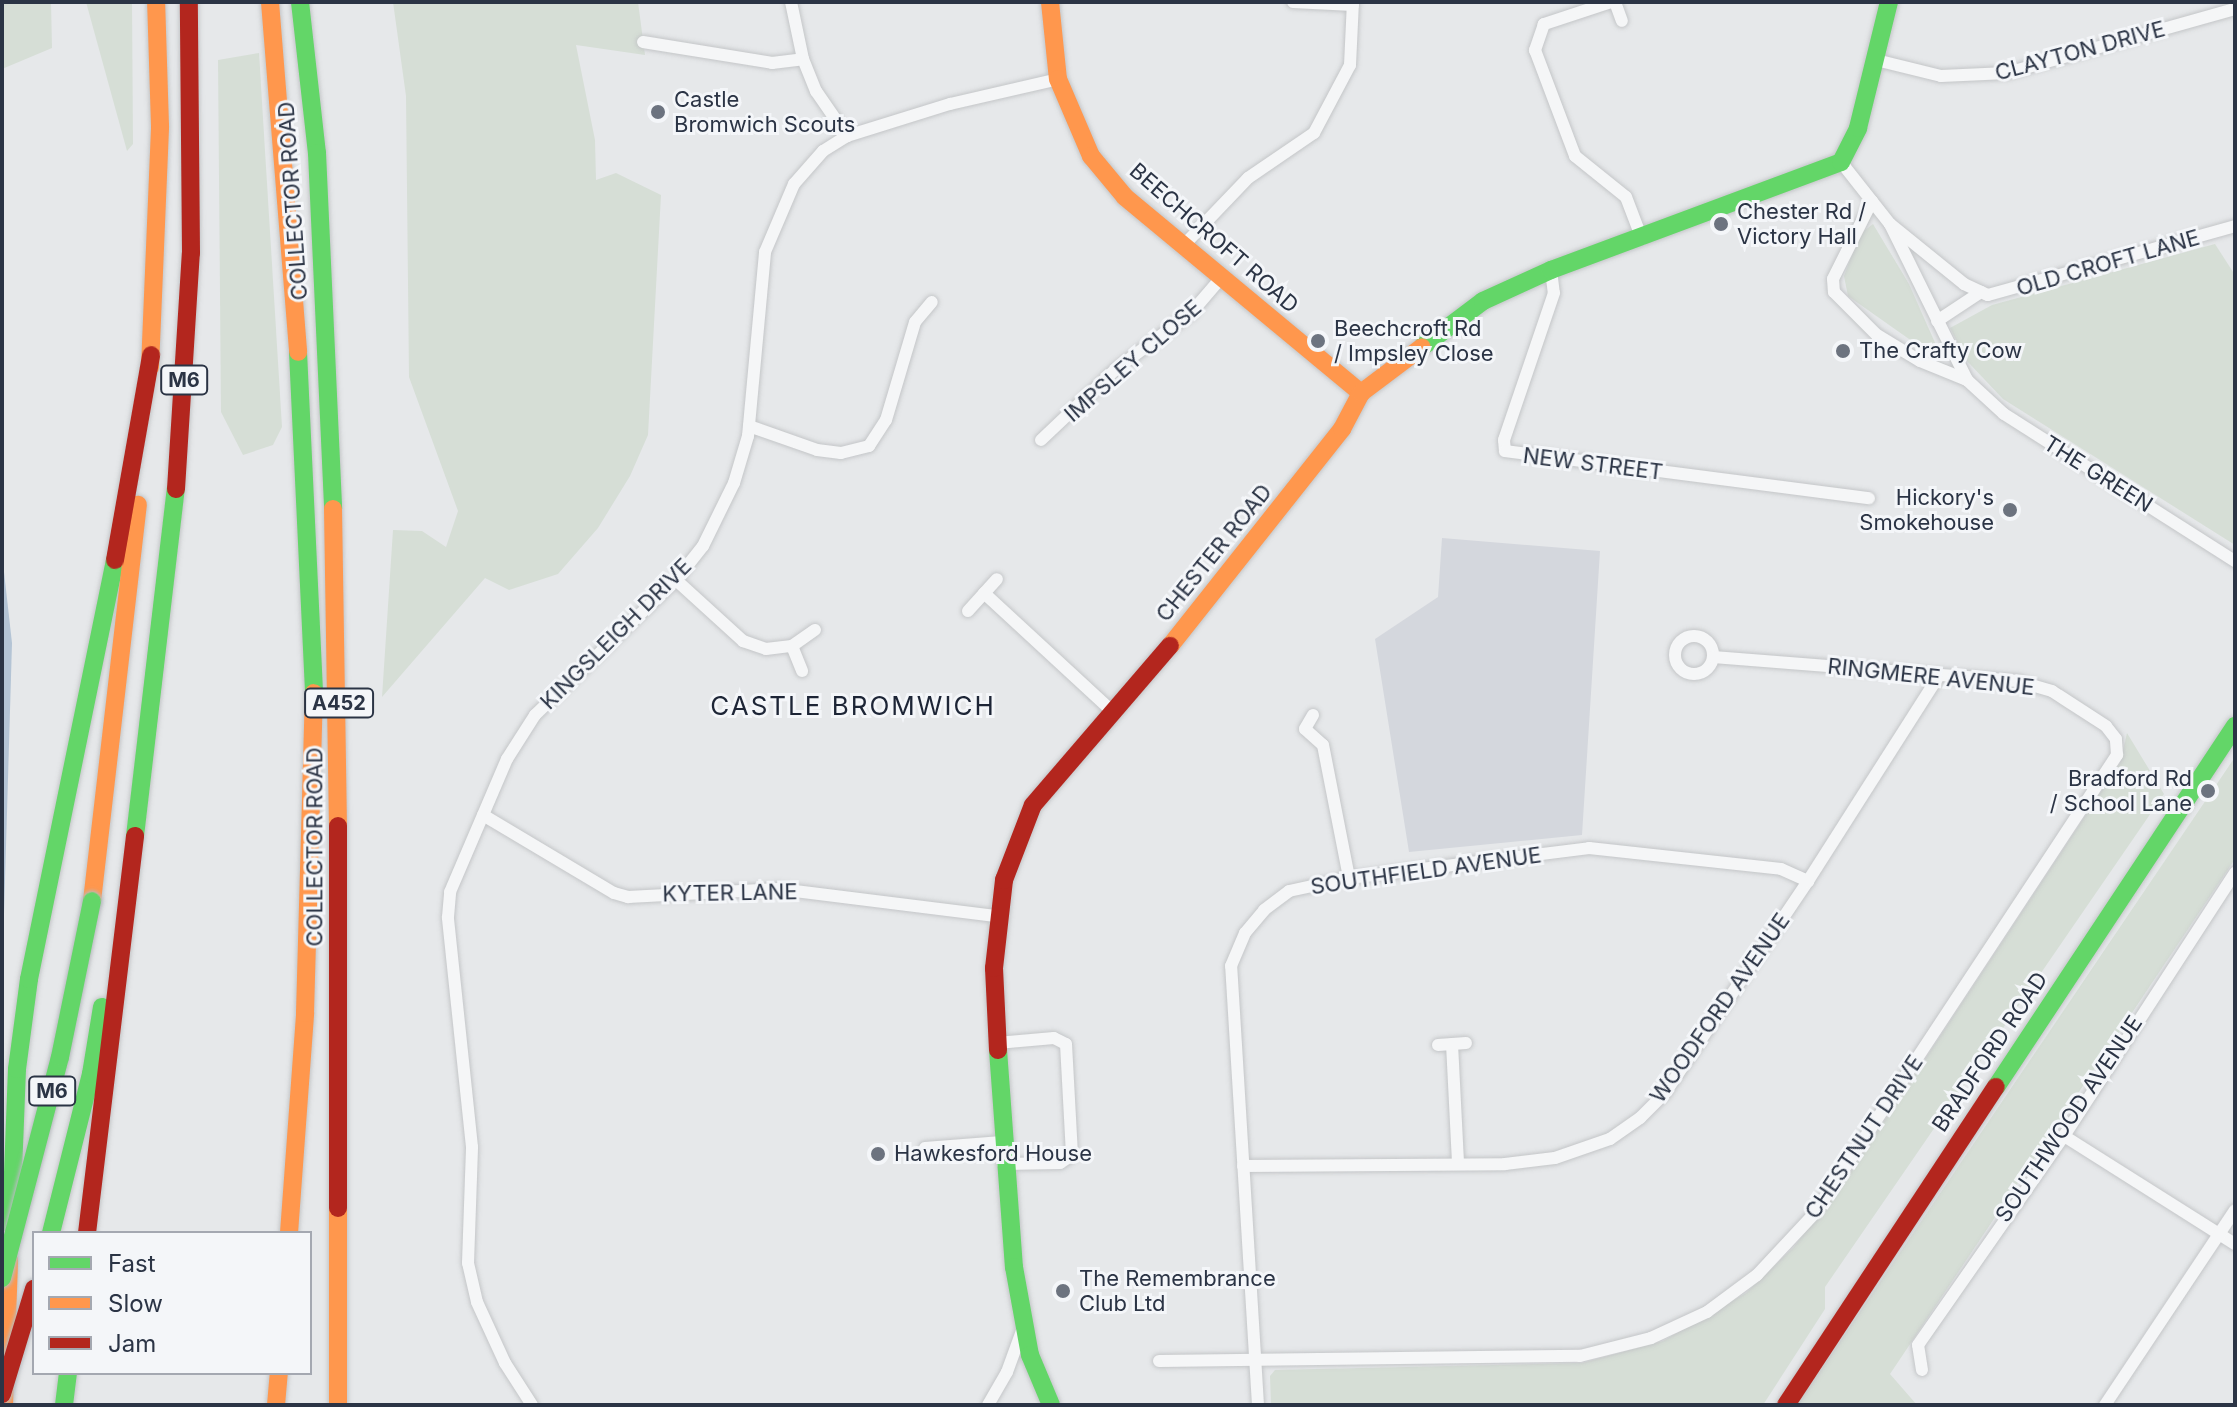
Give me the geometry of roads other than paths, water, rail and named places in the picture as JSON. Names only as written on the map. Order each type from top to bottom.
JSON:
[{"type":"main road","name":"M6","points":[[2,1278],[60,1057],[92,901],[126,633],[151,355],[160,126],[156,2]]},
{"type":"main road","name":"M6","points":[[54,1224],[91,1074],[147,757],[178,475],[191,253],[189,2]]},
{"type":"main road","name":"COLLECTOR ROAD","points":[[270,2],[287,176],[313,606],[315,757],[305,1013],[289,1231]]},
{"type":"main road","name":"COLLECTOR ROAD","points":[[300,2],[317,153],[338,607],[338,1405]]},
{"type":"main road","name":"BEECHCROFT ROAD","points":[[1050,2],[1058,79],[1091,156],[1125,197],[1361,393]]},
{"type":"main road","points":[[1841,162],[1858,128],[1889,2]]},
{"type":"main road","name":"CHESTER ROAD","points":[[1051,1405],[1024,1324],[1003,1164],[997,1043],[997,916],[1004,880],[1033,805],[1213,596],[1342,429],[1361,393],[1483,301],[1551,270],[1642,239],[1841,162]]},
{"type":"main road","points":[[4,1405],[21,1035],[151,355]]},
{"type":"main road","name":"BRADFORD ROAD","points":[[1786,1405],[2235,726]]},
{"type":"main road","points":[[87,1231],[147,757]]},
{"type":"main road","points":[[2,1394],[32,1296]]},
{"type":"main road","points":[[64,1405],[68,1375]]},
{"type":"main road","points":[[276,1405],[279,1375]]},
{"type":"street","points":[[791,2],[803,59],[816,91],[847,136]]},
{"type":"street","points":[[1183,246],[1248,178],[1314,133],[1350,65],[1353,4],[1293,2]]},
{"type":"street","points":[[1622,21],[1613,2],[1544,24],[1535,50],[1575,156],[1626,197],[1642,239]]},
{"type":"street","name":"CLAYTON DRIVE","points":[[1876,60],[1941,76],[2007,73],[2235,9]]},
{"type":"street","points":[[643,42],[772,63],[803,59]]},
{"type":"street","name":"KINGSLEIGH DRIVE","points":[[530,1404],[477,1302],[468,1263],[472,1147],[448,917],[450,892],[507,759],[535,715],[676,580],[703,546],[734,483],[749,426],[765,252],[774,223],[794,184],[823,151],[847,136],[1058,79]]},
{"type":"street","points":[[1841,162],[1890,224],[1981,292],[1937,321]]},
{"type":"street","name":"THE GREEN","points":[[1872,201],[1833,279],[1834,292],[1877,335],[1920,361],[1967,380]]},
{"type":"street","name":"THE GREEN","points":[[1890,224],[1967,380],[2004,414],[2235,561]]},
{"type":"street","name":"OLD CROFT LANE","points":[[1981,292],[1998,295],[2235,226]]},
{"type":"street","name":"NEW STREET","points":[[1551,270],[1554,293],[1504,440],[1505,451],[1869,498]]},
{"type":"street","name":"IMPSLEY CLOSE","points":[[1041,440],[1116,369],[1191,313],[1221,278]]},
{"type":"street","points":[[749,426],[817,450],[841,453],[869,446],[886,420],[915,322],[932,302]]},
{"type":"street","points":[[968,611],[997,579]]},
{"type":"street","points":[[676,580],[743,641],[766,649],[792,646],[815,630]]},
{"type":"street","points":[[984,593],[1112,711]]},
{"type":"street","points":[[792,646],[802,671]]},
{"type":"street","name":"RINGMERE AVENUE","points":[[1713,657],[2018,681],[2052,691],[2106,726],[2116,739],[2117,755]]},
{"type":"street","name":"WOODFORD AVENUE","points":[[1243,1166],[1555,1158],[1610,1139],[1640,1118],[1665,1093],[1808,881],[1939,675]]},
{"type":"street","points":[[1313,715],[1305,729],[1323,745],[1349,878]]},
{"type":"street","name":"CHESTNUT DRIVE","points":[[1159,1361],[1559,1359],[1651,1338],[1707,1312],[1757,1275],[1815,1213],[2117,755]]},
{"type":"street","name":"KYTER LANE","points":[[483,815],[605,888],[628,897],[779,889],[997,916]]},
{"type":"street","name":"SOUTHFIELD AVENUE","points":[[1258,1405],[1231,966],[1245,933],[1264,910],[1289,891],[1349,878],[1589,848],[1781,869],[1808,881]]},
{"type":"street","name":"SOUTHWOOD AVENUE","points":[[1922,1370],[1918,1345],[2035,1170],[2064,1136],[2235,873]]},
{"type":"street","points":[[997,1043],[1054,1038],[1066,1044],[1072,1155],[1060,1163],[1003,1164]]},
{"type":"street","points":[[1438,1045],[1466,1043]]},
{"type":"street","points":[[1452,1044],[1458,1162]]},
{"type":"street","points":[[2064,1136],[2235,1244]]},
{"type":"street","points":[[925,1148],[1002,1142]]},
{"type":"street","points":[[2105,1405],[2235,1210]]},
{"type":"street","points":[[988,1405],[1007,1372],[1024,1324]]},
{"type":"water","points":[[2,554],[12,643],[2,982]]},
{"type":"place","name":"Castle Bromwich Scouts","points":[[658,112]]},
{"type":"place","name":"Chester Rd / Victory Hall","points":[[1721,224]]},
{"type":"place","name":"Beechcroft Rd / Impsley Close","points":[[1318,341]]},
{"type":"place","name":"The Crafty Cow","points":[[1843,351]]},
{"type":"place","name":"Hickory's Smokehouse","points":[[2010,510]]},
{"type":"place","name":"Bradford Rd / School Lane","points":[[2208,791]]},
{"type":"place","name":"Hawkesford House","points":[[878,1154]]},
{"type":"place","name":"The Remembrance Club Ltd","points":[[1063,1291]]},
{"type":"district","name":"CASTLE BROMWICH","points":[[853,706]]}]
